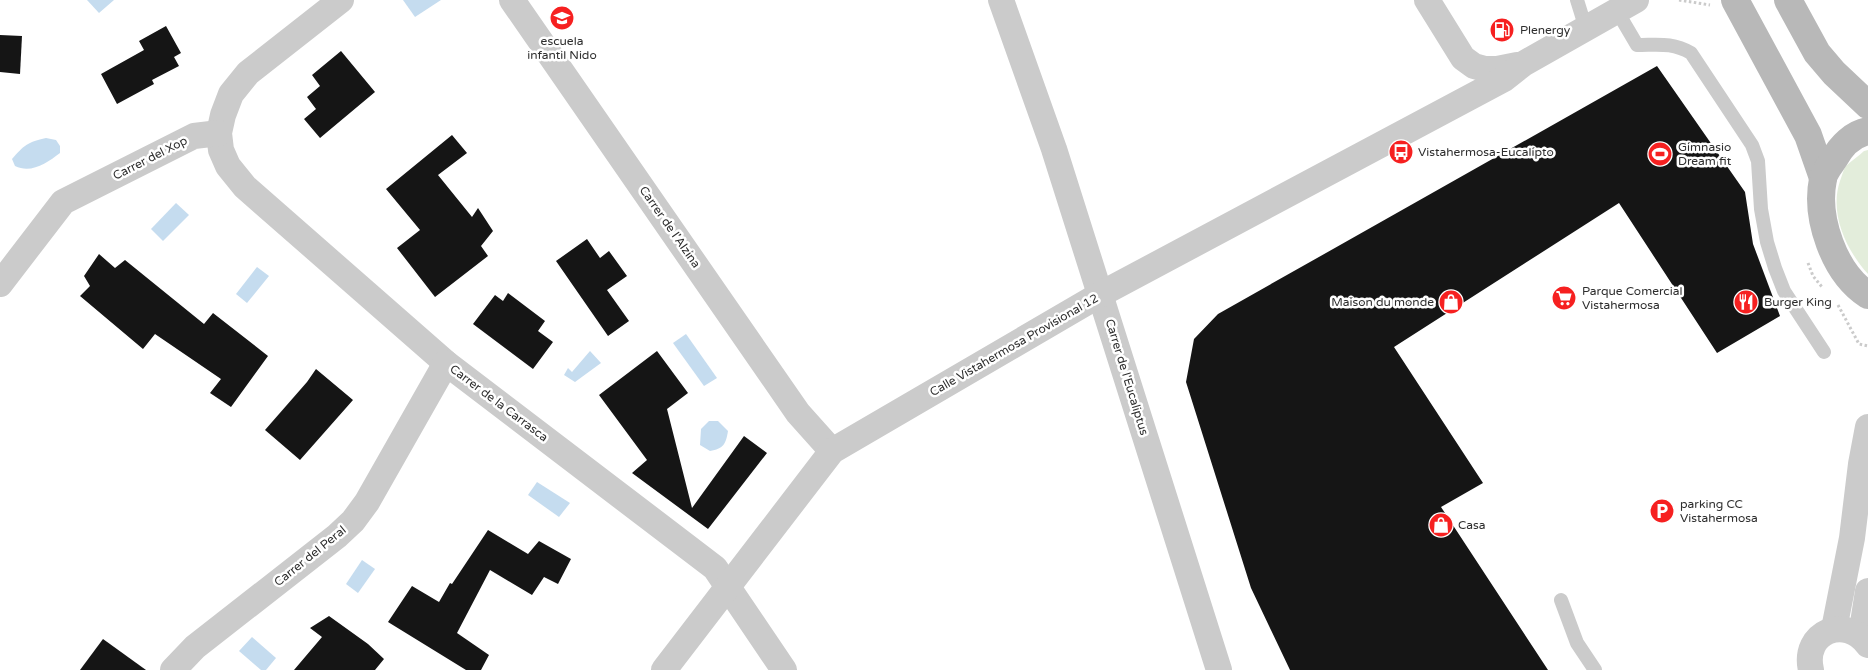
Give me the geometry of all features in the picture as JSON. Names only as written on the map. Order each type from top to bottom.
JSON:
[{"type":"main road","points":[[1788,0],[1817,53],[1834,73],[1868,105]]},
{"type":"main road","points":[[1723,3],[1808,135],[1823,178],[1824,224],[1831,248],[1844,270],[1866,298]]},
{"type":"main road","points":[[1823,178],[1838,152],[1848,141],[1862,132],[1868,131]]},
{"type":"street","points":[[219,133],[223,114],[231,94],[248,73],[341,0]]},
{"type":"street","name":"Carrer de l'Alzina","points":[[512,0],[798,413],[832,450]]},
{"type":"street","name":"Carrer de l'Eucaliptus","points":[[1001,0],[1054,149],[1219,670]]},
{"type":"street","points":[[1427,0],[1463,58]]},
{"type":"street","name":"Calle Vistahermosa Provisional 12","points":[[664,670],[832,450],[1101,294],[1504,79],[1523,64],[1627,5]]},
{"type":"street","name":"Calle Vistahermosa Provisional 12","points":[[1440,112],[1458,93],[1463,83],[1463,58]]},
{"type":"street","name":"Calle Vistahermosa Provisional 12","points":[[1463,58],[1474,66],[1485,69],[1497,69],[1523,64]]},
{"type":"street","name":"Carrer del Xop","points":[[0,284],[63,202],[194,136],[219,133]]},
{"type":"street","name":"Carrer de la Carrasca","points":[[219,133],[221,150],[228,166],[245,187],[446,363],[715,568],[784,670]]},
{"type":"street","name":"Carrer del Peral","points":[[173,670],[195,647],[337,536],[353,521],[367,502],[446,363]]},
{"type":"street","points":[[1834,629],[1852,538],[1861,464],[1868,426]]},
{"type":"street","points":[[1865,641],[1868,591]]},
{"type":"street","points":[[1811,670],[1810,652],[1814,643],[1822,634],[1834,629],[1848,629],[1865,641]]},
{"type":"lane","points":[[1577,0],[1586,29]]},
{"type":"lane","points":[[1627,5],[1637,46],[1667,44],[1680,47],[1691,53],[1752,145],[1758,161],[1761,209],[1767,242],[1775,268],[1784,291],[1824,352]]},
{"type":"lane","points":[[1561,600],[1577,643],[1594,670]]},
{"type":"path","points":[[1679,0],[1723,3]]},
{"type":"path","points":[[1807,258],[1813,276],[1825,290]]},
{"type":"path","points":[[1837,305],[1859,344],[1868,346]]},
{"type":"green space","points":[[1868,150],[1868,274],[1853,254],[1842,230],[1838,218],[1837,193],[1845,168],[1864,151]]},
{"type":"water","points":[[87,0],[114,0],[99,13]]},
{"type":"water","points":[[403,0],[441,0],[415,17]]},
{"type":"water","points":[[46,138],[56,140],[60,146],[60,153],[44,164],[33,168],[27,169],[15,166],[12,159],[23,147]]},
{"type":"water","points":[[176,203],[189,215],[163,241],[151,229]]},
{"type":"water","points":[[257,267],[269,276],[247,303],[236,294]]},
{"type":"water","points":[[686,334],[717,378],[704,386],[673,343]]},
{"type":"water","points":[[590,351],[601,363],[575,382],[564,375],[568,368],[572,372]]},
{"type":"water","points":[[709,421],[718,421],[728,431],[723,445],[718,449],[710,451],[700,445],[701,429]]},
{"type":"water","points":[[537,482],[570,503],[559,517],[528,495]]},
{"type":"water","points":[[362,560],[375,569],[358,593],[346,584]]},
{"type":"water","points":[[252,637],[276,658],[266,670],[261,670],[239,651]]},
{"type":"building","points":[[166,26],[181,53],[174,57],[179,66],[152,80],[154,84],[117,104],[101,74],[144,50],[139,41]]},
{"type":"building","points":[[0,35],[22,36],[20,74],[0,72]]},
{"type":"building","points":[[341,51],[375,92],[320,138],[304,119],[316,109],[307,97],[320,86],[312,75]]},
{"type":"building","points":[[1657,66],[1745,192],[1753,244],[1780,316],[1717,353],[1619,203],[1394,347],[1483,483],[1441,507],[1548,670],[1290,670],[1251,588],[1186,382],[1194,339],[1218,314]]},
{"type":"building","points":[[452,135],[467,153],[438,175],[472,217],[478,208],[493,231],[481,246],[488,256],[435,297],[397,248],[420,230],[386,189]]},
{"type":"building","points":[[587,239],[600,258],[609,251],[627,276],[607,290],[629,321],[608,336],[556,261]]},
{"type":"building","points":[[99,254],[115,268],[125,260],[204,324],[213,313],[268,356],[231,407],[210,393],[221,379],[155,334],[143,349],[80,296],[90,286],[84,276]]},
{"type":"building","points":[[508,293],[545,321],[538,331],[553,342],[533,369],[473,324],[495,295],[503,301]]},
{"type":"building","points":[[657,351],[688,393],[667,409],[692,508],[744,436],[767,453],[708,529],[632,473],[647,460],[599,395]]},
{"type":"building","points":[[316,369],[353,400],[300,460],[265,430]]},
{"type":"building","points":[[488,530],[528,554],[539,541],[571,559],[558,584],[544,577],[532,595],[490,570],[457,633],[489,655],[481,670],[466,670],[388,622],[412,586],[439,602],[450,583],[452,584]]},
{"type":"building","points":[[329,616],[368,644],[384,659],[375,670],[294,670],[322,637],[310,628]]},
{"type":"building","points":[[103,639],[146,670],[80,670]]},
{"type":"place","name":"escuela infantil Nido","points":[[562,18]]},
{"type":"place","name":"Plenergy","points":[[1502,30]]},
{"type":"place","name":"Vistahermosa-Eucalipto","points":[[1401,152]]},
{"type":"place","name":"Gimnasio Dream fit","points":[[1660,154]]},
{"type":"place","name":"Parque Comercial Vistahermosa","points":[[1564,298]]},
{"type":"place","name":"Maison du monde","points":[[1451,302]]},
{"type":"place","name":"Burger King","points":[[1746,302]]},
{"type":"place","name":"parking CC Vistahermosa","points":[[1662,511]]},
{"type":"place","name":"Casa","points":[[1441,525]]}]
